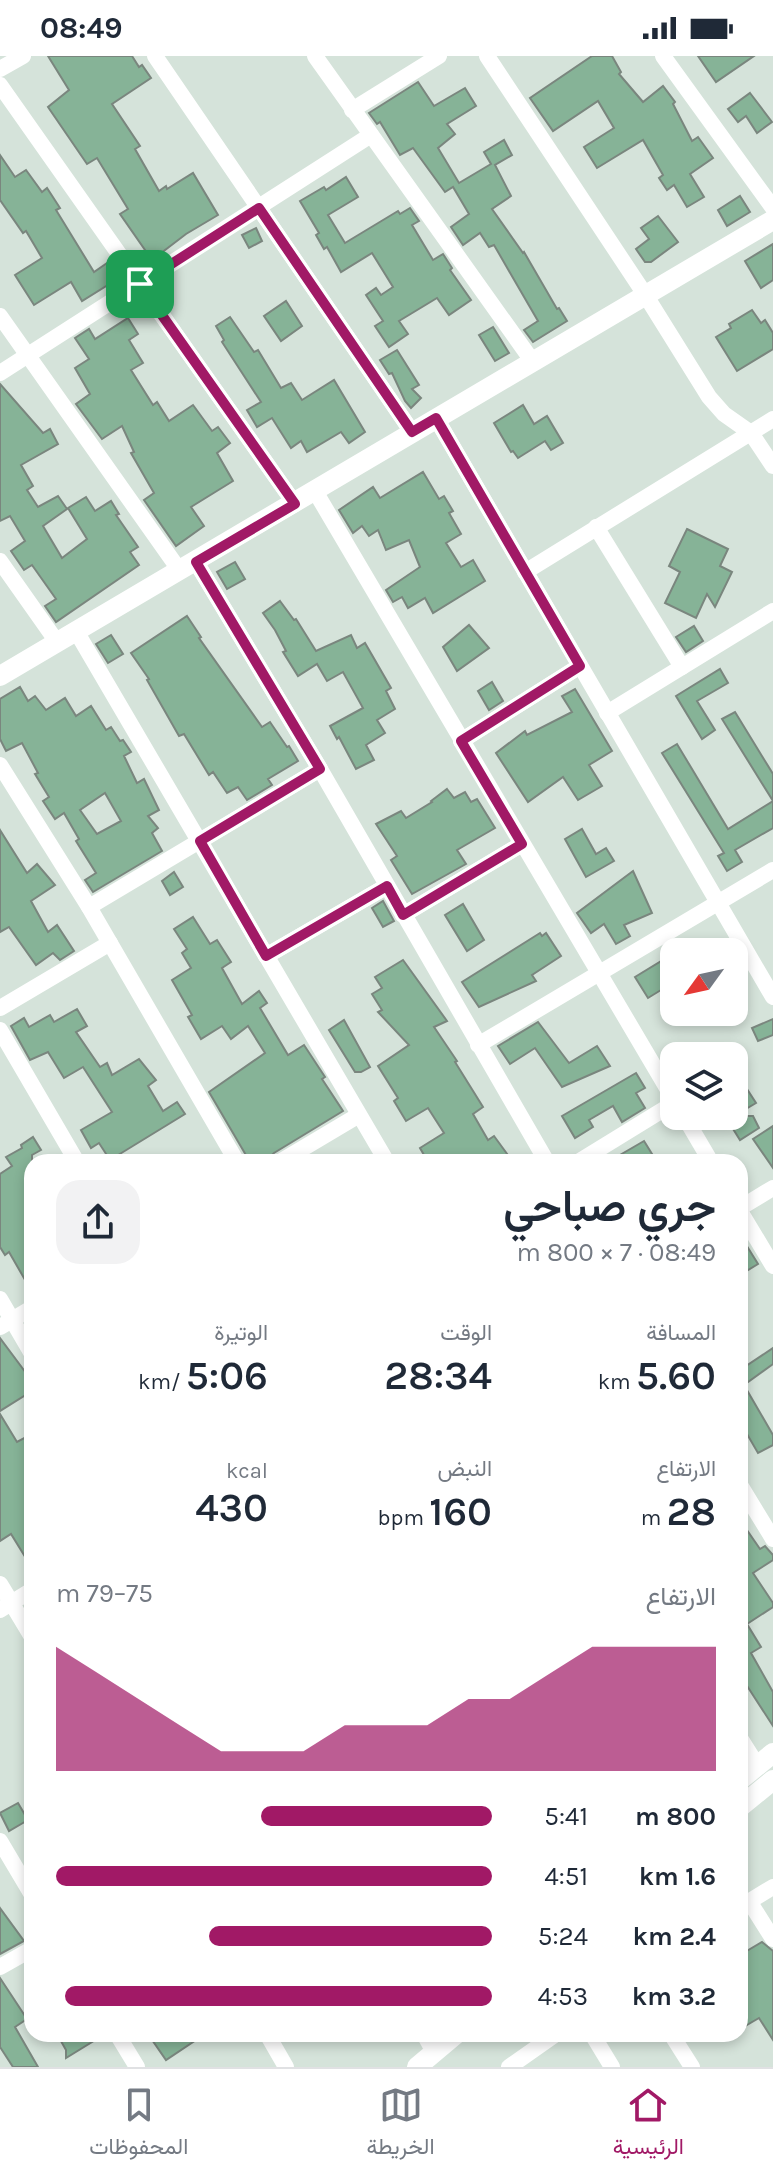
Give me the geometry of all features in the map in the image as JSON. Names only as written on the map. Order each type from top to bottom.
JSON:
[{"type":"street","points":[[0,69],[23,56]]},
{"type":"street","points":[[155,56],[412,432]]},
{"type":"street","points":[[315,56],[533,362]]},
{"type":"street","points":[[352,110],[439,56]]},
{"type":"street","points":[[487,56],[709,397],[724,414],[751,433],[773,466]]},
{"type":"street","points":[[663,56],[773,208]]},
{"type":"street","points":[[0,85],[295,504]]},
{"type":"street","points":[[0,373],[371,135]]},
{"type":"street","points":[[0,676],[773,220]]},
{"type":"street","points":[[0,316],[188,567],[320,769],[542,1154]]},
{"type":"street","points":[[436,418],[773,997]]},
{"type":"street","points":[[525,572],[773,419]]},
{"type":"street","points":[[315,491],[660,1077]]},
{"type":"street","points":[[596,527],[682,667]]},
{"type":"street","points":[[0,561],[57,642]]},
{"type":"street","points":[[607,713],[773,611]]},
{"type":"street","points":[[76,631],[382,1154]]},
{"type":"street","points":[[461,741],[580,666]]},
{"type":"street","points":[[0,765],[89,907],[232,1154]]},
{"type":"street","points":[[89,907],[320,769]]},
{"type":"street","points":[[403,915],[522,844]]},
{"type":"street","points":[[478,1045],[773,870]]},
{"type":"street","points":[[266,956],[387,886]]},
{"type":"street","points":[[0,1008],[110,943]]},
{"type":"street","points":[[0,1030],[72,1154]]},
{"type":"street","points":[[591,1154],[660,1110]]},
{"type":"street","points":[[293,1154],[359,1115]]},
{"type":"street","points":[[692,1130],[706,1154]]},
{"type":"street","points":[[748,1205],[773,1188]]},
{"type":"street","points":[[748,1224],[773,1266]]},
{"type":"street","points":[[0,1299],[6,1323],[24,1344]]},
{"type":"street","points":[[6,1323],[24,1313]]},
{"type":"street","points":[[748,1494],[766,1514],[773,1539]]},
{"type":"street","points":[[0,1584],[6,1606],[24,1627]]},
{"type":"street","points":[[6,1606],[24,1595]]},
{"type":"street","points":[[748,1745],[765,1759],[748,1773]]},
{"type":"street","points":[[748,1800],[773,1780]]},
{"type":"street","points":[[0,1841],[24,1882]]},
{"type":"street","points":[[748,1902],[773,1887]]},
{"type":"street","points":[[748,1909],[773,1939]]},
{"type":"street","points":[[0,1967],[24,1954]]},
{"type":"street","points":[[122,2042],[137,2067]]},
{"type":"street","points":[[272,2042],[286,2067]]},
{"type":"street","points":[[428,2042],[434,2052]]},
{"type":"street","points":[[417,2067],[446,2042]]},
{"type":"street","points":[[509,2067],[545,2042]]},
{"type":"street","points":[[597,2042],[612,2067]]},
{"type":"street","points":[[676,2042],[692,2067]]},
{"type":"building","points":[[48,56],[132,56],[139,67],[142,65],[151,78],[112,104],[140,146],[135,149],[159,191],[193,173],[218,215],[152,260],[120,214],[128,209],[97,158],[87,164],[48,107],[69,90]]},
{"type":"building","points":[[592,56],[612,56],[621,72],[619,74],[643,102],[663,86],[675,102],[673,104],[692,141],[698,137],[713,158],[690,174],[704,197],[687,207],[674,185],[667,190],[659,178],[663,175],[643,140],[597,168],[584,147],[614,128],[598,101],[553,131],[530,98]]},
{"type":"building","points":[[698,56],[754,56],[716,82]]},
{"type":"building","points":[[418,82],[434,106],[465,88],[476,106],[447,124],[455,134],[438,148],[459,183],[491,164],[484,152],[504,140],[512,155],[495,165],[511,196],[492,209],[524,252],[567,321],[533,342],[524,330],[538,321],[494,245],[489,247],[480,233],[463,245],[451,227],[469,214],[453,187],[445,192],[413,148],[400,155],[380,122],[377,124],[369,113]]},
{"type":"building","points":[[750,93],[772,122],[757,133],[746,116],[738,122],[728,109]]},
{"type":"building","points":[[0,155],[15,177],[26,170],[42,192],[47,188],[60,208],[56,210],[94,272],[107,263],[119,278],[82,301],[71,282],[34,305],[15,275],[42,258],[26,231],[23,233],[0,200]]},
{"type":"building","points":[[346,177],[358,197],[328,215],[345,243],[398,211],[400,214],[410,208],[419,221],[412,225],[433,260],[443,254],[471,300],[449,315],[437,298],[399,321],[408,334],[389,347],[375,326],[383,321],[366,295],[376,288],[381,295],[393,287],[372,253],[341,272],[327,247],[324,249],[316,235],[319,233],[300,201]]},
{"type":"building","points":[[740,196],[750,212],[727,226],[718,210]]},
{"type":"building","points":[[658,216],[678,242],[651,262],[645,262],[636,249],[649,239],[641,228]]},
{"type":"building","points":[[256,228],[262,241],[249,248],[242,235]]},
{"type":"building","points":[[773,244],[773,280],[761,288],[745,261]]},
{"type":"building","points":[[286,301],[302,326],[281,341],[264,316]]},
{"type":"building","points":[[752,310],[761,323],[765,320],[773,333],[773,349],[737,371],[716,337],[731,328],[729,324]]},
{"type":"building","points":[[230,317],[254,352],[258,350],[281,388],[291,383],[302,400],[334,380],[365,432],[349,443],[341,432],[307,452],[301,441],[291,448],[272,418],[257,427],[247,410],[261,402],[222,342],[224,340],[216,326]]},
{"type":"building","points":[[128,318],[138,334],[129,340],[143,363],[131,370],[153,405],[157,402],[169,421],[193,405],[212,431],[218,427],[230,443],[217,453],[233,481],[191,507],[204,526],[176,546],[144,500],[154,493],[131,453],[134,452],[122,426],[102,439],[76,404],[90,394],[75,368],[89,359],[75,338],[89,329],[95,339]]},
{"type":"building","points":[[493,327],[509,353],[495,361],[479,335]]},
{"type":"building","points":[[397,350],[419,385],[412,389],[421,398],[411,408],[392,373],[389,374],[380,360]]},
{"type":"building","points":[[0,384],[43,433],[50,429],[58,444],[21,465],[33,486],[27,490],[38,507],[58,496],[67,509],[43,526],[62,558],[87,539],[68,508],[86,497],[95,511],[111,501],[119,514],[116,515],[138,547],[130,552],[139,565],[56,622],[45,606],[56,599],[32,565],[24,570],[11,551],[25,541],[10,516],[0,521]]},
{"type":"building","points":[[523,405],[534,424],[547,416],[563,443],[551,450],[545,441],[518,458],[511,452],[494,423]]},
{"type":"building","points":[[423,472],[439,499],[444,496],[461,534],[446,543],[461,567],[473,560],[485,581],[433,613],[425,598],[408,608],[402,597],[393,602],[386,590],[420,567],[409,540],[386,550],[378,530],[369,536],[362,526],[353,533],[339,510],[373,487],[380,498]]},
{"type":"building","points":[[687,529],[728,549],[720,566],[732,572],[715,607],[707,594],[696,618],[665,603],[680,572],[669,566]]},
{"type":"building","points":[[235,562],[245,579],[227,589],[217,572]]},
{"type":"building","points":[[280,601],[296,619],[316,651],[351,635],[357,648],[365,643],[391,688],[386,691],[395,709],[377,720],[385,733],[366,745],[374,760],[356,769],[330,726],[363,708],[343,672],[327,681],[317,664],[298,676],[283,652],[286,651],[263,613]]},
{"type":"building","points":[[187,616],[262,727],[270,722],[298,761],[268,779],[272,785],[247,800],[238,787],[227,793],[213,772],[209,775],[184,734],[179,736],[149,679],[131,653]]},
{"type":"building","points":[[469,625],[489,648],[457,671],[443,647]]},
{"type":"building","points":[[694,626],[703,641],[686,652],[676,637]]},
{"type":"building","points":[[111,635],[123,654],[108,663],[96,644]]},
{"type":"building","points":[[720,669],[728,683],[697,701],[715,730],[702,739],[676,696]]},
{"type":"building","points":[[492,682],[503,701],[489,710],[478,691]]},
{"type":"building","points":[[20,687],[28,701],[35,696],[46,710],[65,698],[76,716],[91,706],[106,730],[111,727],[131,752],[124,756],[137,783],[144,779],[159,810],[148,816],[158,828],[152,833],[162,851],[93,892],[85,880],[96,873],[76,841],[79,839],[64,813],[55,819],[43,801],[49,797],[22,743],[6,751],[0,739],[0,699]],"holes":[[[105,793],[121,821],[97,834],[80,810]]]},
{"type":"building","points":[[575,689],[612,751],[589,765],[602,786],[578,800],[563,777],[528,802],[496,753],[525,731],[527,735],[572,712],[562,696]]},
{"type":"building","points":[[735,712],[773,774],[773,801],[722,719]]},
{"type":"building","points":[[677,744],[728,829],[773,801],[773,828],[735,850],[742,862],[727,871],[718,856],[724,853],[662,753]]},
{"type":"building","points":[[447,789],[454,798],[465,792],[471,802],[477,799],[495,828],[457,850],[466,864],[412,894],[391,860],[397,856],[376,824],[401,811],[406,818]]},
{"type":"building","points":[[582,829],[596,854],[606,848],[614,861],[586,877],[565,839]]},
{"type":"building","points":[[0,830],[27,873],[37,864],[55,885],[31,901],[48,932],[57,925],[74,951],[60,960],[53,953],[36,965],[9,927],[0,932]]},
{"type":"building","points":[[633,871],[652,913],[624,925],[630,936],[616,944],[604,924],[591,933],[577,913]]},
{"type":"building","points":[[174,872],[183,887],[170,895],[162,881]]},
{"type":"building","points":[[383,901],[394,921],[383,927],[372,908]]},
{"type":"building","points":[[463,904],[484,940],[467,951],[445,915]]},
{"type":"building","points":[[193,917],[210,944],[217,940],[231,962],[222,968],[242,1004],[259,991],[267,1003],[260,1008],[288,1055],[304,1045],[343,1111],[273,1154],[245,1154],[209,1092],[265,1053],[248,1026],[231,1039],[222,1026],[201,1039],[188,1017],[192,1015],[172,980],[191,968],[182,953],[187,949],[174,929]]},
{"type":"building","points":[[540,933],[542,936],[546,933],[561,956],[532,975],[536,981],[479,1007],[462,982]]},
{"type":"building","points":[[403,960],[447,1021],[434,1027],[483,1107],[473,1114],[488,1140],[494,1136],[507,1154],[423,1154],[420,1148],[444,1133],[428,1108],[406,1121],[394,1101],[398,1098],[378,1066],[409,1045],[378,1012],[382,1010],[372,994],[382,988],[375,977]]},
{"type":"building","points":[[660,962],[660,991],[648,998],[635,977]]},
{"type":"building","points":[[77,1009],[87,1026],[76,1032],[100,1067],[107,1063],[112,1075],[139,1059],[156,1080],[148,1086],[163,1111],[177,1102],[185,1114],[120,1154],[106,1154],[99,1143],[91,1148],[81,1130],[112,1112],[83,1067],[64,1078],[48,1052],[30,1060],[11,1026],[24,1018],[29,1027],[50,1015],[54,1022]]},
{"type":"building","points":[[773,1019],[773,1035],[758,1041],[752,1028]]},
{"type":"building","points":[[344,1020],[370,1067],[361,1072],[355,1072],[329,1030]]},
{"type":"building","points":[[538,1022],[569,1063],[597,1046],[610,1066],[562,1087],[535,1048],[510,1064],[498,1046]]},
{"type":"building","points":[[636,1073],[645,1088],[636,1093],[645,1108],[622,1122],[613,1106],[589,1120],[593,1127],[575,1138],[562,1116]]},
{"type":"building","points":[[748,1091],[756,1103],[748,1108]]},
{"type":"building","points":[[748,1116],[753,1116],[759,1128],[740,1140],[734,1130],[748,1130]]},
{"type":"building","points":[[773,1126],[773,1168],[753,1139]]},
{"type":"building","points":[[33,1137],[41,1150],[24,1154],[24,1278],[9,1252],[5,1255],[0,1247],[0,1174],[12,1166],[6,1157],[22,1148],[21,1145]]},
{"type":"building","points":[[644,1141],[652,1154],[622,1154]]},
{"type":"building","points":[[748,1248],[758,1264],[748,1270]]},
{"type":"building","points":[[0,1338],[24,1370],[24,1396],[0,1411]]},
{"type":"building","points":[[773,1348],[773,1364],[748,1382],[748,1365]]},
{"type":"building","points":[[748,1392],[773,1435],[773,1445],[758,1453],[748,1436]]},
{"type":"building","points":[[0,1414],[17,1442],[24,1438],[24,1555],[11,1534],[0,1541]]},
{"type":"building","points":[[748,1532],[760,1549],[765,1546],[773,1555],[773,1560],[753,1573],[773,1607],[748,1623]]},
{"type":"building","points":[[748,1626],[761,1647],[751,1653],[773,1692],[773,1726],[748,1687]]},
{"type":"building","points":[[18,1803],[24,1813],[24,1822],[9,1831],[0,1813]]},
{"type":"building","points":[[0,1908],[24,1941],[0,1954]]},
{"type":"building","points":[[762,1942],[773,1951],[773,2040],[759,2018],[748,2024],[748,1950]]},
{"type":"building","points":[[0,1978],[24,2014],[24,2021],[15,2027],[38,2067],[13,2067],[0,2047]]},
{"type":"building","points":[[62,2042],[92,2042],[66,2058]]},
{"type":"building","points":[[154,2042],[193,2042],[166,2060]]},
{"type":"route","points":[[259,208],[412,432],[436,418],[580,666],[461,741],[522,844],[403,915],[387,886],[266,956],[200,841],[320,769],[196,562],[295,504],[140,284],[259,208]]}]
